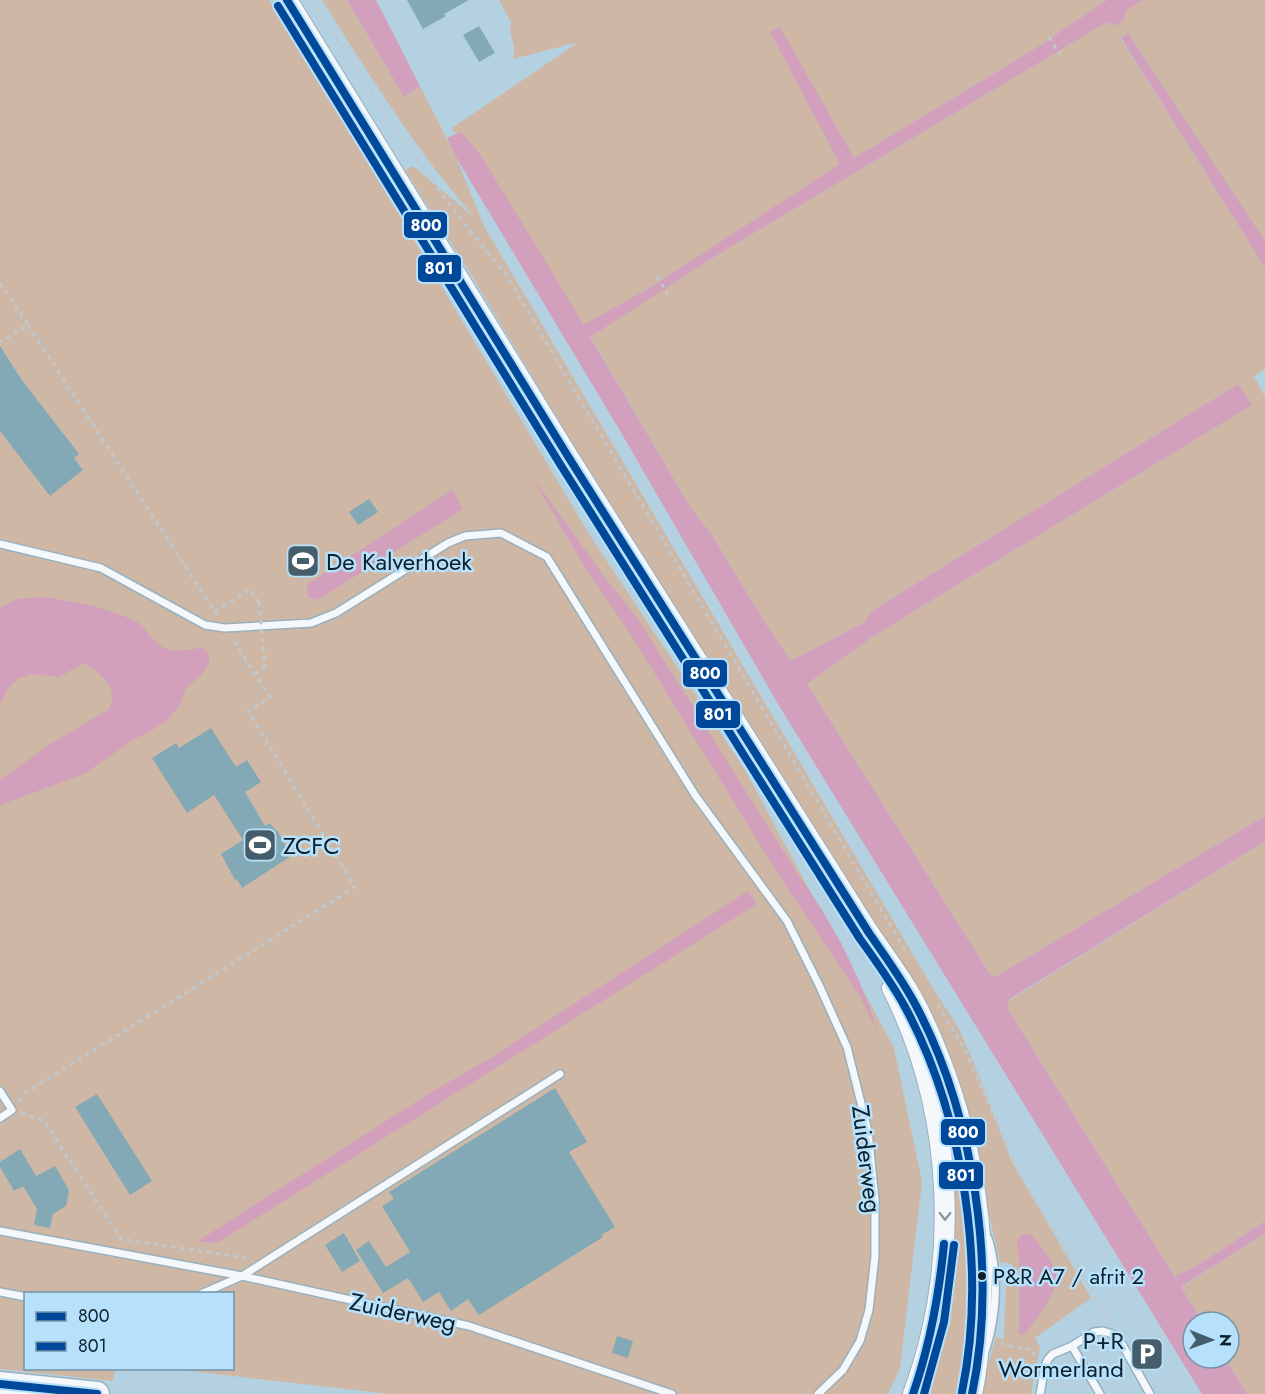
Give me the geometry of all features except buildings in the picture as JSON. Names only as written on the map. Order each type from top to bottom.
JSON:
[{"type":"highway","points":[[0,1384],[97,1394]]},
{"type":"main road","points":[[287,0],[569,458],[868,933],[897,972],[919,1011],[955,1099],[968,1147],[978,1205],[982,1254],[982,1310],[973,1393]]},
{"type":"main road","points":[[868,933],[902,1006],[925,1072],[936,1115],[945,1190],[939,1293],[913,1394]]},
{"type":"lane","name":"Zuiderweg","points":[[0,544],[101,568],[205,625],[225,628],[311,622],[336,613],[448,543],[465,536],[501,533],[547,557],[695,795],[787,921],[847,1047],[868,1131],[874,1200],[875,1256],[869,1310],[860,1341],[843,1370],[818,1394]]},
{"type":"lane","points":[[203,1292],[242,1276],[560,1074]]},
{"type":"lane","points":[[0,1091],[12,1110],[0,1118]]},
{"type":"lane","name":"Zuiderweg","points":[[0,1231],[242,1276],[469,1326],[672,1394]]},
{"type":"lane","points":[[0,1292],[24,1297]]},
{"type":"lane","points":[[1040,1394],[1048,1359],[1053,1354],[1072,1346],[1094,1332],[1103,1331],[1115,1335],[1122,1344],[1150,1394]]},
{"type":"lane","points":[[1072,1346],[1100,1394]]},
{"type":"path","points":[[314,0],[392,124],[482,246],[506,274],[911,960]]},
{"type":"path","points":[[1049,37],[1060,55]]},
{"type":"path","points":[[657,276],[668,295]]},
{"type":"path","points":[[0,283],[270,697],[248,711],[355,887],[25,1093],[12,1110],[44,1121],[121,1239],[266,1261]]},
{"type":"path","points":[[0,342],[28,325]]},
{"type":"path","points":[[215,612],[250,589],[259,602],[265,668],[255,674]]},
{"type":"path","points":[[936,1001],[966,1052],[1020,1174],[1109,1320],[1115,1335]]},
{"type":"path","points":[[1001,1341],[1002,1345],[1034,1350],[1030,1377],[1033,1380],[1065,1386],[1065,1394]]},
{"type":"shaded area","name":"De Kalverhoek","points":[[0,0],[269,0],[589,534],[745,770],[894,1048],[922,1182],[900,1368],[888,1394],[390,1394],[181,1370],[234,1370],[234,1292],[24,1292],[24,1370],[115,1370],[113,1381],[0,1369]]},
{"type":"shaded area","points":[[322,0],[347,0],[404,97],[420,86],[456,157],[484,226],[934,990],[958,1027],[1011,1160],[1091,1298],[1035,1338],[1040,1347],[1031,1394],[980,1394],[996,1337],[1004,1339],[1006,1278],[1012,1277],[1012,1264],[1000,1262],[956,1082],[472,276],[405,170],[413,166],[474,217],[413,139]]},
{"type":"shaded area","points":[[347,0],[376,0],[420,86],[404,97]]},
{"type":"shaded area","points":[[499,0],[1107,0],[1036,48],[854,158],[780,28],[770,32],[841,164],[651,287],[584,326],[461,132],[456,134],[452,128],[579,42],[513,59],[511,22]]},
{"type":"shaded area","points":[[1107,0],[1143,0],[1126,10],[1123,21],[1115,26],[1107,22],[719,254],[590,337],[691,508],[712,535],[791,661],[865,622],[872,611],[1238,384],[1252,405],[875,635],[807,684],[990,974],[995,977],[1265,816],[1265,841],[1010,999],[1007,1004],[1009,1011],[1178,1282],[1176,1276],[1195,1267],[1265,1221],[1265,1233],[1181,1287],[1195,1310],[1181,1310],[1181,1360],[778,704],[619,429],[456,157],[447,138],[461,132],[480,154],[584,325],[651,287],[840,164],[770,32],[780,27],[854,158],[1036,48]]},
{"type":"shaded area","points":[[1143,0],[1265,0],[1265,241],[1128,33],[1121,39],[1265,268],[1265,369],[1254,376],[1265,397],[1265,816],[995,977],[990,974],[807,684],[875,635],[1252,405],[1238,384],[872,611],[865,622],[791,661],[712,535],[691,508],[590,336],[719,254],[1107,22],[1115,26],[1123,21],[1125,10]]},
{"type":"shaded area","points":[[1128,33],[1265,241],[1265,268],[1121,38]]},
{"type":"shaded area","points":[[531,475],[606,579],[638,619],[823,912],[845,950],[863,990],[877,1031],[859,995],[780,877],[631,635],[585,568]]},
{"type":"shaded area","points":[[452,490],[463,509],[317,600],[308,597],[307,585]]},
{"type":"shaded area","points":[[43,597],[91,606],[126,617],[140,624],[162,647],[179,651],[203,648],[209,655],[209,663],[202,674],[186,688],[179,706],[167,720],[148,733],[136,738],[84,774],[0,805],[0,780],[49,745],[109,709],[112,701],[107,682],[84,663],[59,677],[32,674],[19,678],[7,690],[0,703],[0,608],[17,599]]},
{"type":"shaded area","points":[[1265,841],[1265,1221],[1195,1267],[1177,1276],[1182,1287],[1265,1233],[1265,1394],[1247,1394],[1232,1370],[1241,1370],[1241,1310],[1196,1310],[1009,1011],[1007,1004]]},
{"type":"shaded area","points":[[748,891],[757,904],[217,1243],[198,1241],[430,1093],[489,1059]]},
{"type":"shaded area","points":[[922,1032],[961,1143],[977,1291],[965,1394],[921,1394],[946,1297]]},
{"type":"shaded area","points":[[1023,1234],[1032,1235],[1050,1260],[1056,1276],[1050,1299],[1024,1335],[1019,1334],[1017,1240]]},
{"type":"shaded area","points":[[1187,1370],[1232,1370],[1247,1394],[1202,1394]]},
{"type":"transit line","name":"800","points":[[287,0],[569,458],[914,1002],[935,1046],[952,1093],[966,1142],[975,1194],[981,1245],[982,1296],[979,1346],[972,1394]]},
{"type":"transit line","name":"801","points":[[278,6],[560,464],[905,1007],[925,1050],[942,1096],[956,1145],[965,1195],[971,1246],[972,1296],[969,1345],[962,1392]]},
{"type":"transit line","name":"800","points":[[913,1394],[933,1320],[944,1244]]},
{"type":"transit line","name":"801","points":[[924,1394],[944,1322],[954,1245]]},
{"type":"transit line","name":"800","points":[[0,1384],[97,1394]]},
{"type":"place","name":"De Kalverhoek","points":[[303,561]]},
{"type":"place","name":"ZCFC","points":[[260,845]]},
{"type":"place","name":"P&R A7 / afrit 2","points":[[982,1276]]},
{"type":"place","name":"P+R Wormerland","points":[[1147,1354]]}]
